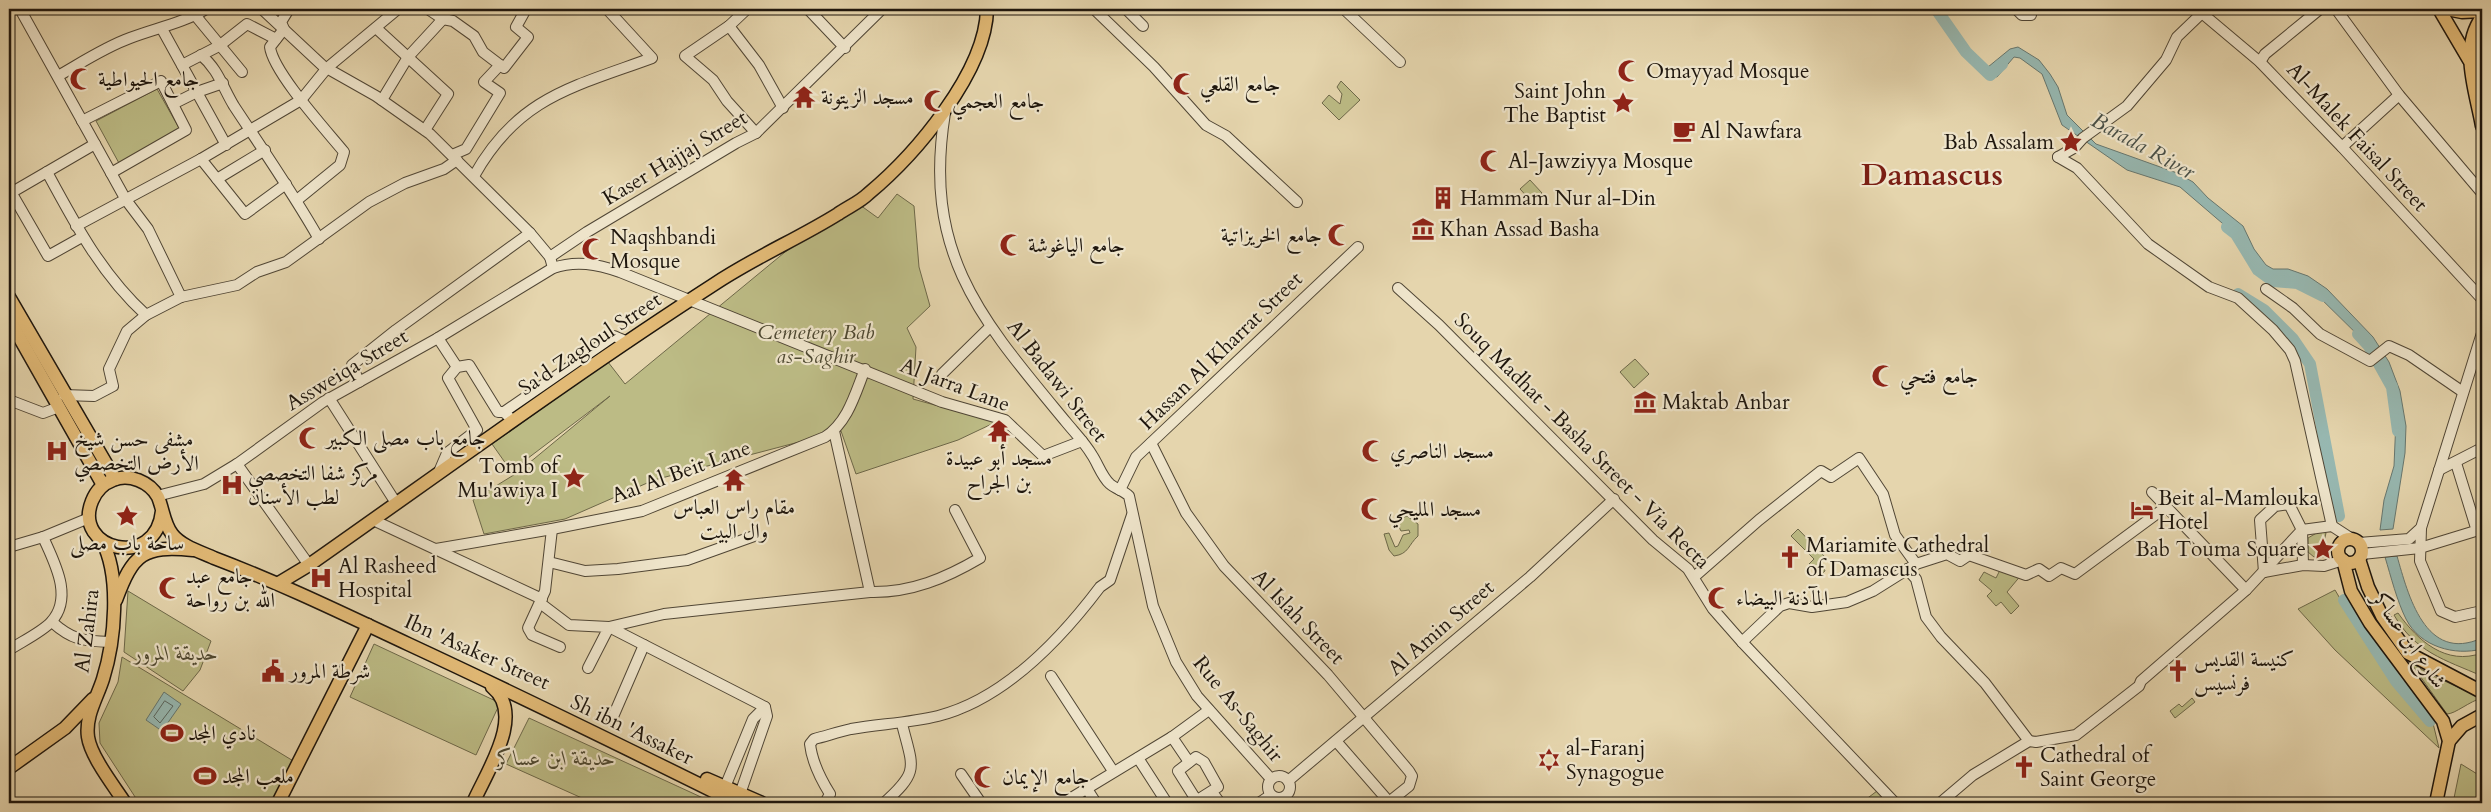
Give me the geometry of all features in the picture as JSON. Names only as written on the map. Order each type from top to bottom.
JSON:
[{"type":"main road","name":"Sa'd Zagloul Street","points":[[279,583],[438,474],[508,416],[628,342],[714,283],[827,220],[867,195],[916,148],[945,113],[981,44],[987,22],[987,9]]},
{"type":"main road","points":[[2439,9],[2470,62]]},
{"type":"main road","points":[[2447,9],[2462,12],[2482,11]]},
{"type":"main road","points":[[2482,17],[2472,40],[2470,62],[2482,126]]},
{"type":"main road","points":[[9,297],[62,401]]},
{"type":"main road","points":[[9,319],[62,401],[109,482]]},
{"type":"main road","points":[[127,477],[139,480],[157,496],[162,511],[161,524],[156,533],[140,545],[126,549],[115,548],[102,541],[94,532],[89,518],[92,500],[109,482],[127,477]]},
{"type":"main road","name":"Ibn 'Asaker Street","points":[[162,511],[171,533],[198,551],[279,583],[483,679],[498,682],[725,787],[739,798],[762,803]]},
{"type":"main road","name":"Al Zahira","points":[[102,541],[112,564],[114,605],[105,669],[95,697],[88,728],[88,739],[92,751],[125,803]]},
{"type":"main road","points":[[2358,549],[2349,563],[2343,560],[2339,554],[2339,546],[2345,541],[2358,549],[2368,587],[2382,616],[2408,654],[2482,692]]},
{"type":"main road","points":[[114,605],[126,572],[142,555],[166,548],[198,551]]},
{"type":"main road","name":"شارع ابن عساكر","points":[[2343,560],[2351,591],[2390,652],[2443,721],[2449,741]]},
{"type":"main road","points":[[278,803],[368,625]]},
{"type":"main road","points":[[473,803],[507,727],[507,710],[504,700],[499,692],[483,679]]},
{"type":"main road","name":"Sh ibn 'Assaker","points":[[483,679],[739,798]]},
{"type":"main road","name":"Al Zahira","points":[[9,768],[65,728],[95,697]]},
{"type":"main road","points":[[2436,803],[2449,741],[2462,726],[2482,714]]},
{"type":"street","points":[[20,9],[126,200],[148,229],[181,297]]},
{"type":"street","points":[[58,76],[129,38],[162,29],[192,12],[206,9]]},
{"type":"street","points":[[262,9],[327,68],[382,100],[425,130],[530,233],[550,257],[553,268]]},
{"type":"street","points":[[284,29],[281,22],[289,9]]},
{"type":"street","points":[[76,226],[201,159],[251,129],[271,120],[301,100],[327,68],[398,9]]},
{"type":"street","points":[[428,9],[445,14],[474,36],[483,52],[504,68],[528,37],[516,27],[526,9]]},
{"type":"street","points":[[474,176],[487,152],[502,134],[534,107],[569,88],[652,58],[607,9]]},
{"type":"street","points":[[747,9],[729,26],[685,56],[713,80],[728,101],[756,133]]},
{"type":"street","points":[[808,9],[844,48]]},
{"type":"street","name":"Kaser Hajjaj Street","points":[[550,257],[587,232],[756,133],[882,9]]},
{"type":"street","points":[[1094,9],[1154,67],[1206,125],[1226,136],[1297,202]]},
{"type":"street","points":[[1344,9],[1400,62]]},
{"type":"street","points":[[2016,9],[2022,15],[2031,15]]},
{"type":"street","points":[[2260,62],[2264,54],[2320,9]]},
{"type":"street","points":[[2336,9],[2399,95],[2482,193]]},
{"type":"street","points":[[1130,10],[1143,26]]},
{"type":"street","points":[[2200,11],[2177,37],[2166,60],[2127,106],[2082,138],[2074,148],[2058,157],[2077,168],[2148,244],[2208,288],[2238,298],[2273,330],[2290,350],[2295,361],[2332,526],[2358,549],[2420,548],[2480,530],[2456,464]]},
{"type":"street","name":"Al-Malek Faisal Street","points":[[2200,11],[2260,62],[2481,296]]},
{"type":"street","points":[[192,12],[242,72]]},
{"type":"street","points":[[382,100],[408,57],[445,14]]},
{"type":"street","points":[[182,65],[219,46],[247,24],[276,39]]},
{"type":"street","points":[[729,26],[759,65],[783,108]]},
{"type":"street","points":[[376,28],[448,94],[425,130]]},
{"type":"street","points":[[162,29],[226,145]]},
{"type":"street","points":[[284,29],[270,47],[271,56],[301,100],[344,152],[340,165],[297,200]]},
{"type":"street","points":[[201,55],[212,64],[233,104],[297,200],[319,239]]},
{"type":"street","points":[[9,400],[43,413],[62,401],[94,396],[113,386],[109,369],[127,331],[146,315],[181,297],[237,285],[257,272],[286,262],[370,202],[406,183],[444,169],[466,149],[500,93],[484,82],[500,64]]},
{"type":"street","points":[[82,122],[161,81],[186,130],[112,173]]},
{"type":"street","points":[[173,104],[196,92],[223,83]]},
{"type":"street","points":[[2342,147],[2399,95]]},
{"type":"street","name":"Al Badawi Street","points":[[945,113],[940,156],[944,225],[953,256],[978,308],[990,327],[1082,441],[1107,481],[1129,496],[1132,502],[1132,515],[1153,606],[1176,662]]},
{"type":"street","points":[[82,237],[48,256],[10,193],[95,144]]},
{"type":"street","points":[[217,179],[265,150]]},
{"type":"street","points":[[201,159],[245,214],[286,184]]},
{"type":"street","points":[[47,172],[82,237],[122,293],[146,315]]},
{"type":"street","points":[[359,382],[352,365],[396,330],[530,233]]},
{"type":"street","name":"Hassan Al Kharrat Street","points":[[1120,490],[1136,457],[1358,247]]},
{"type":"street","name":"Al Jarra Lane","points":[[553,268],[574,263],[604,266],[691,299],[942,402],[1005,420],[1043,456],[1082,441]]},
{"type":"street","name":"Assweiqa Street","points":[[157,496],[204,484],[237,464],[329,398],[438,338],[553,268]]},
{"type":"street","name":"Souq Madhat - Basha Street - Via Recta","points":[[1398,288],[1439,325],[1653,540],[1694,577],[1713,609],[1742,642],[1895,803]]},
{"type":"street","points":[[2266,289],[2293,308],[2320,334],[2370,361],[2389,346],[2408,355],[2463,392]]},
{"type":"street","points":[[942,374],[990,327]]},
{"type":"street","points":[[2358,549],[2409,539],[2421,528],[2482,333]]},
{"type":"street","points":[[438,338],[457,367]]},
{"type":"street","points":[[438,474],[447,453],[478,430],[448,378],[457,367],[468,365],[498,412],[508,416]]},
{"type":"street","name":"Aal Al Beit Lane","points":[[436,549],[552,529],[628,514],[656,506],[825,437],[834,431],[846,417],[865,369]]},
{"type":"street","points":[[329,398],[396,504]]},
{"type":"street","points":[[834,431],[870,592]]},
{"type":"street","name":"Al Islah Street","points":[[1152,443],[1186,513],[1224,566],[1328,675],[1412,776],[1409,786],[1389,803]]},
{"type":"street","points":[[2439,470],[2456,464],[2482,448]]},
{"type":"street","points":[[1694,577],[1821,471],[1831,478],[1859,458],[1883,494],[1895,535],[1912,566],[1926,617],[1941,637],[1985,683],[2029,741]]},
{"type":"street","points":[[237,464],[309,564]]},
{"type":"street","points":[[2152,492],[2246,590]]},
{"type":"street","name":"Al Amin Street","points":[[1288,781],[1530,577],[1614,499]]},
{"type":"street","points":[[2264,572],[2260,520],[2275,506],[2288,504],[2302,530],[2303,565]]},
{"type":"street","points":[[1742,642],[1780,606],[1789,602],[1812,607],[1847,602],[1873,591],[1912,566],[1947,554],[1960,561],[1969,555],[2026,575],[2039,569],[2049,576],[2061,568],[2075,574],[2166,507]]},
{"type":"street","points":[[373,520],[470,565],[541,601],[569,625],[609,627],[664,614],[870,592],[892,592],[930,582],[953,574],[980,558],[954,510]]},
{"type":"street","points":[[825,803],[830,794],[818,773],[811,751],[810,744],[814,740],[850,729],[902,724],[940,715],[972,704],[993,692],[1053,643],[1100,587],[1110,580],[1132,515]]},
{"type":"street","points":[[9,547],[43,537],[89,518]]},
{"type":"street","points":[[1940,803],[1973,775],[2029,741],[2036,742],[2076,735],[2139,686],[2141,681],[2246,590],[2302,530],[2332,526]]},
{"type":"street","points":[[2421,528],[2423,535],[2420,548],[2422,566],[2441,611],[2455,617],[2482,611]]},
{"type":"street","points":[[552,529],[547,584],[541,601],[529,624],[529,632],[560,647]]},
{"type":"street","points":[[549,562],[585,571],[618,569],[687,560],[754,536]]},
{"type":"street","points":[[9,650],[52,622],[62,598],[59,571],[43,537]]},
{"type":"street","points":[[470,565],[470,553],[477,542]]},
{"type":"street","points":[[2264,572],[2303,565],[2324,566],[2343,560]]},
{"type":"street","points":[[52,622],[64,632],[79,640],[110,642]]},
{"type":"street","points":[[609,627],[766,712]]},
{"type":"street","points":[[588,668],[609,627]]},
{"type":"street","points":[[612,719],[644,645]]},
{"type":"street","name":"Rue As-Saghir","points":[[1176,662],[1209,710],[1271,780]]},
{"type":"street","points":[[1050,676],[1112,771]]},
{"type":"street","points":[[1063,803],[1112,771],[1138,758],[1172,737],[1209,710]]},
{"type":"street","points":[[725,787],[753,719],[766,712]]},
{"type":"street","points":[[739,798],[766,712]]},
{"type":"street","points":[[884,803],[906,784],[910,774],[910,758],[902,724]]},
{"type":"street","points":[[1172,737],[1189,762]]},
{"type":"street","points":[[1336,741],[1389,803]]},
{"type":"street","points":[[1196,757],[1204,762],[1217,783],[1218,787],[1212,792],[1199,799],[1195,798],[1178,771],[1196,757]]},
{"type":"street","points":[[1138,758],[1168,803]]},
{"type":"street","points":[[961,774],[981,803]]},
{"type":"street","name":"Rue As-Saghir","points":[[1279,776],[1288,781],[1290,791],[1286,800],[1278,799],[1271,795],[1268,789],[1271,780],[1279,776]]},
{"type":"street","points":[[1087,789],[1096,803]]},
{"type":"street","points":[[1212,792],[1220,803]]},
{"type":"street","points":[[1259,803],[1271,795]]},
{"type":"green space","points":[[1341,81],[1360,100],[1339,120],[1322,103],[1329,95],[1340,104],[1342,94],[1337,87]]},
{"type":"green space","points":[[157,89],[179,128],[120,165],[96,121]]},
{"type":"green space","points":[[1530,180],[1542,193],[1532,202],[1520,189]]},
{"type":"green space","name":"Cemetery Bab as-Saghir","points":[[897,194],[914,206],[919,267],[930,306],[907,328],[916,347],[913,399],[996,422],[958,440],[856,474],[841,431],[654,480],[565,519],[484,534],[473,500],[517,473],[610,396],[511,471],[492,444],[608,362],[625,384],[796,243],[860,205],[878,218]]},
{"type":"green space","points":[[1635,359],[1649,374],[1634,388],[1620,372]]},
{"type":"green space","points":[[1407,516],[1418,524],[1418,536],[1406,551],[1394,556],[1389,550],[1384,534],[1389,533],[1395,547],[1398,546],[1403,535],[1410,533],[1409,530],[1401,531],[1398,525],[1402,518]]},
{"type":"green space","points":[[1798,529],[1826,558],[1822,562],[1825,571],[1820,575],[1809,564],[1814,559],[1791,536]]},
{"type":"green space","points":[[2320,531],[2326,533],[2321,554],[2328,557],[2314,557],[2308,552],[2308,538]]},
{"type":"green space","points":[[2002,566],[2022,574],[2007,592],[2019,606],[2011,614],[2001,602],[1996,606],[1987,596],[1992,591],[1979,580],[1984,572],[1996,578]]},
{"type":"green space","points":[[2335,590],[2371,651],[2390,678],[2432,719],[2439,748],[2335,650],[2298,609]]},
{"type":"green space","name":"حديقة المرور","points":[[128,591],[211,641],[200,670],[183,691],[124,652]]},
{"type":"green space","points":[[2398,613],[2414,633],[2434,648],[2456,656],[2482,653],[2482,676],[2443,659],[2421,646],[2402,628],[2394,615]]},
{"type":"green space","points":[[374,644],[500,703],[476,755],[350,697]]},
{"type":"green space","name":"نادي المجد","points":[[122,657],[295,762],[273,803],[139,803],[100,743],[99,723],[118,682]]},
{"type":"green space","points":[[2410,662],[2429,674],[2482,698],[2447,714]]},
{"type":"green space","points":[[2192,698],[2195,702],[2175,718],[2170,711],[2179,704],[2182,707]]},
{"type":"green space","name":"حديقة ابن عساكر","points":[[529,718],[714,803],[593,803],[506,764]]},
{"type":"green space","points":[[2461,764],[2482,777],[2482,803],[2453,803]]},
{"type":"green space","points":[[1881,788],[1895,803],[1861,803]]},
{"type":"water","points":[[2018,47],[2039,60],[2058,87],[2067,115],[2096,144],[2177,173],[2193,182],[2208,198],[2243,226],[2254,249],[2266,265],[2273,269],[2288,269],[2308,276],[2327,289],[2373,337],[2389,362],[2400,391],[2406,426],[2405,453],[2393,529],[2380,530],[2384,500],[2394,466],[2396,419],[2394,404],[2384,372],[2369,346],[2311,289],[2297,283],[2273,281],[2264,277],[2236,235],[2180,187],[2127,170],[2062,125],[2042,74],[2020,58],[2014,57],[1997,77],[1990,75],[1980,65],[1988,67],[2010,49]]},
{"type":"water","points":[[2397,556],[2414,606],[2422,621],[2433,634],[2446,642],[2462,644],[2482,638],[2482,649],[2461,651],[2439,647],[2429,643],[2412,629],[2394,589],[2385,557]]},
{"type":"water","points":[[164,692],[181,704],[162,731],[146,720]]},
{"type":"waterway","name":"Barada River","points":[[1936,9],[1966,52],[1990,75],[2002,64]]},
{"type":"waterway","name":"Barada River","points":[[2227,227],[2236,234],[2258,270],[2273,281],[2297,283],[2323,296]]},
{"type":"waterway","points":[[2238,294],[2264,310],[2293,339],[2310,364],[2339,516]]},
{"type":"waterway","name":"Barada River","points":[[2358,334],[2369,346],[2392,387],[2398,431]]},
{"type":"waterway","points":[[2344,600],[2396,681],[2430,721]]},
{"type":"place","name":"Omayyad Mosque","points":[[1629,71]]},
{"type":"place","name":"جامع الحيواطية","points":[[81,79]]},
{"type":"place","name":"جامع القلعي","points":[[1184,84]]},
{"type":"place","name":"مسجد الزيتونة","points":[[804,97]]},
{"type":"place","name":"جامع العجمي","points":[[935,101]]},
{"type":"place","name":"Saint John The Baptist","points":[[1623,103]]},
{"type":"place","name":"Al Nawfara","points":[[1684,131]]},
{"type":"place","name":"Bab Assalam","points":[[2071,142]]},
{"type":"place","name":"Al-Jawziyya Mosque","points":[[1491,161]]},
{"type":"place","name":"Hammam Nur al-Din","points":[[1443,198]]},
{"type":"place","name":"Khan Assad Basha","points":[[1423,229]]},
{"type":"place","name":"جامع الخريزاتية","points":[[1339,235]]},
{"type":"place","name":"جامع الياغوشة","points":[[1011,245]]},
{"type":"place","name":"Naqshbandi Mosque","points":[[593,249]]},
{"type":"place","name":"جامع فتحي","points":[[1883,376]]},
{"type":"place","name":"Maktab Anbar","points":[[1645,402]]},
{"type":"place","name":"مسجد أبو عبيدة بن الجراح","points":[[999,431]]},
{"type":"place","name":"جامع باب مصلى الكبير","points":[[310,438]]},
{"type":"place","name":"مشفى حسن شيخ الأرض التخصصي","points":[[57,451]]},
{"type":"place","name":"مسجد الناصري","points":[[1373,451]]},
{"type":"place","name":"Tomb of Mu'awiya I","points":[[574,478]]},
{"type":"place","name":"مقام راس العباس وال البيت","points":[[734,480]]},
{"type":"place","name":"مركز شفا التخصصي لطب الأسنان","points":[[232,485]]},
{"type":"place","name":"مسجد المليحي","points":[[1372,509]]},
{"type":"place","name":"Beit al-Mamlouka Hotel","points":[[2142,510]]},
{"type":"place","name":"ساحة باب مصلى","points":[[127,516]]},
{"type":"place","name":"Bab Touma Square","points":[[2323,549]]},
{"type":"place","name":"Mariamite Cathedral of Damascus","points":[[1790,557]]},
{"type":"place","name":"Al Rasheed Hospital","points":[[321,578]]},
{"type":"place","name":"جامع عبد الله بن رواحة","points":[[170,588]]},
{"type":"place","name":"المآذنة البيضاء","points":[[1719,598]]},
{"type":"place","name":"شرطة المرور","points":[[273,671]]},
{"type":"place","name":"كنيسة القديس فرنسيس","points":[[2178,671]]},
{"type":"place","name":"نادي المجد","points":[[172,733]]},
{"type":"place","name":"al-Faranj Synagogue","points":[[1549,760]]},
{"type":"place","name":"Cathedral of Saint George","points":[[2024,767]]},
{"type":"place","name":"ملعب المجد","points":[[205,776]]},
{"type":"place","name":"جامع الإيمان","points":[[985,777]]},
{"type":"district","name":"Damascus","points":[[1932,175]]}]
